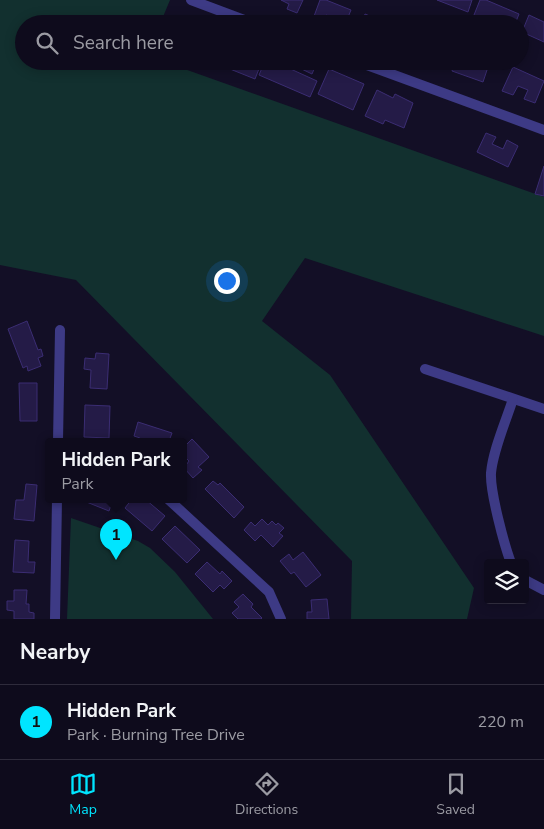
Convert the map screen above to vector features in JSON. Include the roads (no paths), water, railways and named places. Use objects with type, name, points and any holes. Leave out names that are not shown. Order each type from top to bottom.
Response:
[{"type":"street","points":[[191,0],[231,15]]},
{"type":"street","points":[[381,70],[544,130]]},
{"type":"street","points":[[58,438],[60,330]]},
{"type":"street","points":[[425,369],[544,409]]},
{"type":"street","points":[[510,559],[494,496],[491,473],[513,399]]},
{"type":"street","points":[[55,619],[57,503]]},
{"type":"street","points":[[172,503],[269,592],[281,619]]},
{"type":"street","points":[[529,582],[544,590]]},
{"type":"place","name":"Hidden Park","points":[[116,560]]}]
